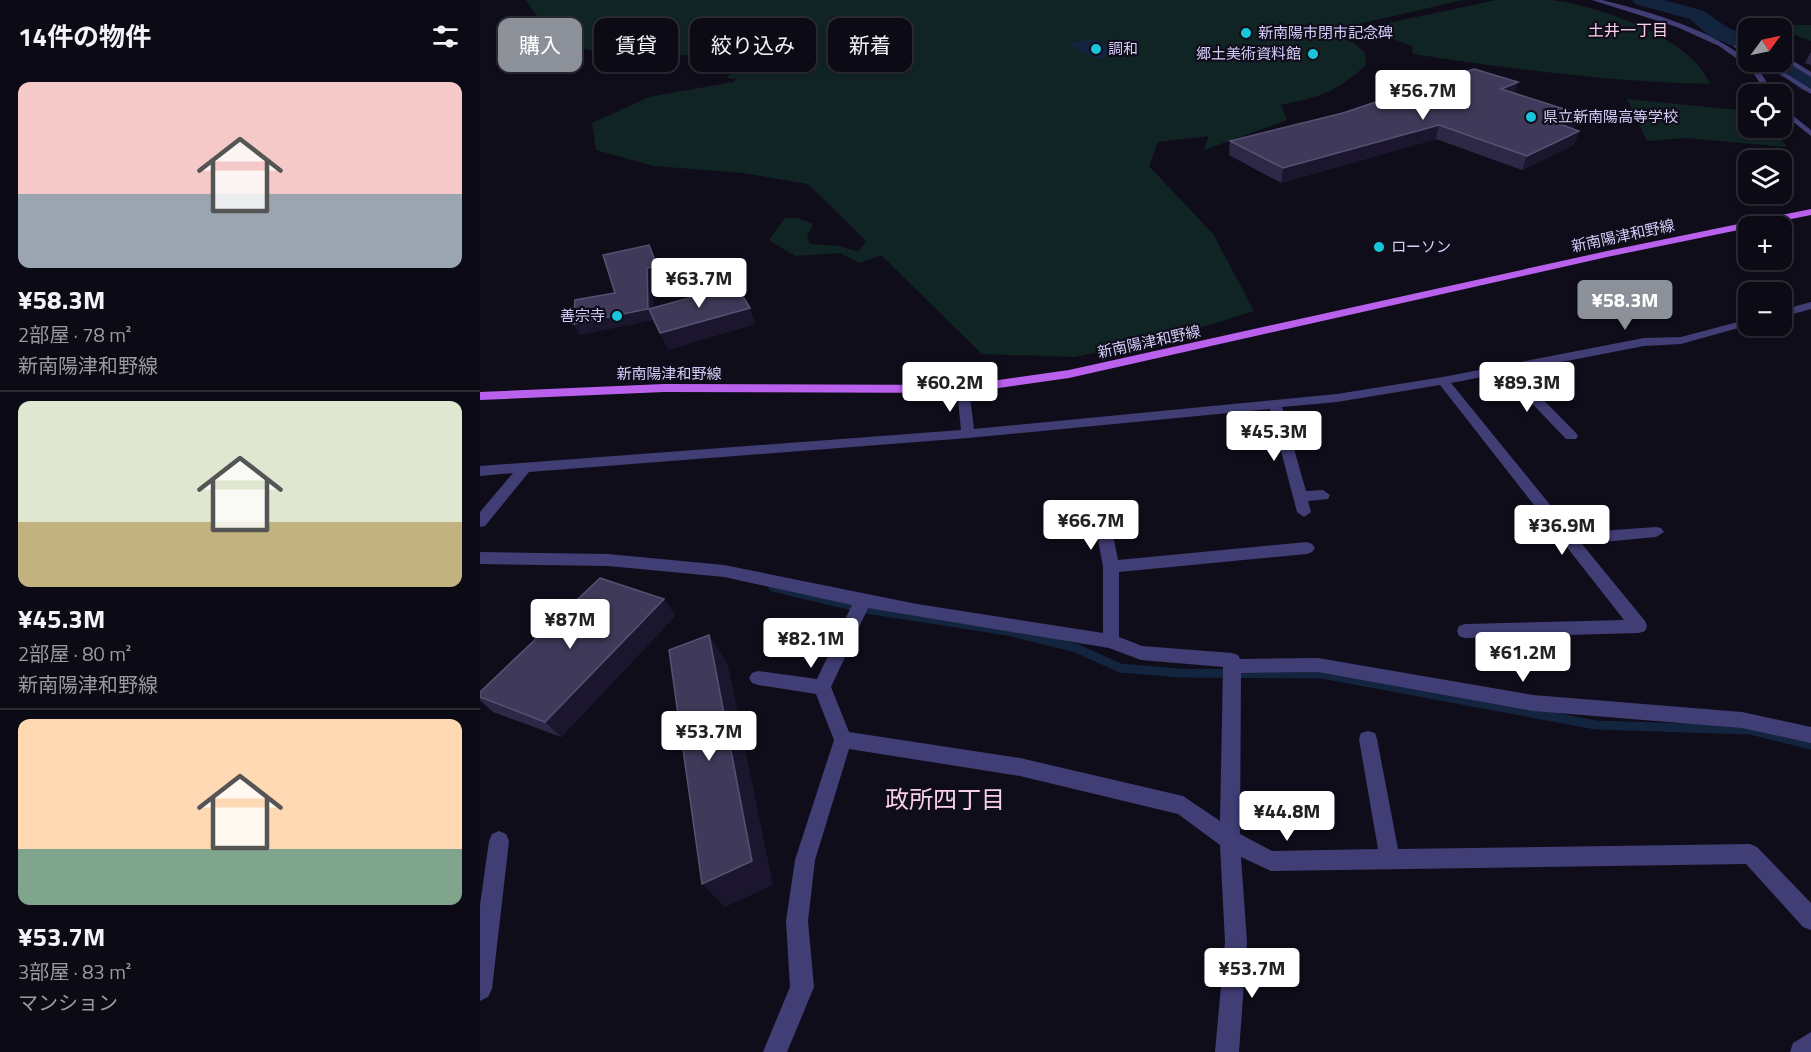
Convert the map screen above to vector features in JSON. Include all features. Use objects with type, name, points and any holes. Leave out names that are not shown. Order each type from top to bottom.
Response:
[{"type":"main road","name":"新南陽津和野線","points":[[480,396],[664,388],[963,389],[1069,374],[1607,254],[1811,212]]},
{"type":"street","points":[[1595,0],[1683,26],[1752,66],[1764,84]]},
{"type":"street","points":[[1792,65],[1811,75]]},
{"type":"street","points":[[1781,72],[1811,92]]},
{"type":"street","points":[[1792,118],[1811,134]]},
{"type":"street","points":[[1792,311],[1811,305]]},
{"type":"street","points":[[480,471],[968,434],[1337,398],[1443,381],[1644,342],[1681,340],[1738,325]]},
{"type":"street","points":[[1506,369],[1571,436]]},
{"type":"street","points":[[1443,381],[1639,626],[1465,631]]},
{"type":"street","points":[[963,389],[968,434]]},
{"type":"street","points":[[1275,404],[1302,504],[1323,495]]},
{"type":"street","points":[[480,522],[525,468]]},
{"type":"street","points":[[1104,529],[1111,567],[1111,641]]},
{"type":"street","points":[[1569,539],[1656,532]]},
{"type":"street","points":[[1111,567],[1307,548]]},
{"type":"street","points":[[480,558],[608,560],[724,570],[916,611],[1111,641],[1141,653],[1232,660],[1230,840],[1236,942],[1227,1052]]},
{"type":"street","points":[[775,1052],[802,987],[796,921],[805,860],[843,740],[822,687],[863,600]]},
{"type":"street","points":[[1232,666],[1318,665],[1533,703],[1742,720],[1811,735]]},
{"type":"street","points":[[758,678],[822,687]]},
{"type":"street","points":[[1368,739],[1390,860]]},
{"type":"street","points":[[843,740],[1020,767],[1183,806],[1230,840],[1271,861],[1750,854],[1811,919]]},
{"type":"street","points":[[480,989],[499,841]]},
{"type":"street","points":[[1802,1052],[1811,1044]]},
{"type":"green space","points":[[526,0],[1463,0],[1328,31],[1355,44],[1365,53],[1366,65],[1346,82],[1327,92],[1281,105],[1287,120],[1204,150],[1209,136],[1158,142],[1149,166],[1213,234],[1254,311],[1177,335],[1075,357],[982,354],[881,255],[859,263],[840,253],[795,256],[769,240],[785,218],[798,218],[813,224],[807,237],[810,244],[839,246],[858,252],[866,241],[808,184],[743,173],[654,166],[596,150],[592,123],[649,97],[733,82],[736,79],[726,78],[734,72],[816,72],[816,18],[690,18],[690,55],[678,55],[678,18],[594,18],[594,51],[582,47],[582,18],[540,18]]},
{"type":"green space","points":[[1497,0],[1552,0],[1572,3],[1618,17],[1642,27],[1684,52],[1700,67],[1710,84],[1635,81],[1561,74],[1413,54],[1412,46],[1364,28]]},
{"type":"green space","points":[[1792,25],[1811,25],[1811,41],[1792,34]]},
{"type":"green space","points":[[1627,99],[1738,110],[1738,138],[1780,138],[1787,147],[1686,138],[1647,141]]},
{"type":"water","points":[[1094,39],[1124,53],[1096,59],[1067,44]]},
{"type":"building","points":[[1474,69],[1518,82],[1501,89],[1580,114],[1557,123],[1579,131],[1527,156],[1439,125],[1283,168],[1230,141],[1343,113]]},
{"type":"building","points":[[649,245],[657,266],[647,268],[648,309],[573,324],[575,300],[615,293],[603,255]]},
{"type":"building","points":[[736,285],[750,308],[660,333],[649,309]]},
{"type":"building","points":[[600,578],[664,599],[545,722],[480,697],[480,692]]},
{"type":"building","points":[[709,635],[752,861],[702,884],[669,650]]},
{"type":"waterway","points":[[1642,0],[1697,15],[1717,31],[1738,41]]},
{"type":"waterway","points":[[1791,72],[1811,85]]},
{"type":"waterway","points":[[773,587],[866,609],[1008,631],[1076,648],[1120,668],[1179,673],[1322,674],[1596,725],[1750,730],[1811,745]]},
{"type":"place","name":"新南陽市閉市記念碑","points":[[1246,33]]},
{"type":"place","name":"調和","points":[[1096,49]]},
{"type":"place","name":"郷土美術資料館","points":[[1313,54]]},
{"type":"place","name":"県立新南陽高等学校","points":[[1531,117]]},
{"type":"place","name":"ローソン","points":[[1379,247]]},
{"type":"place","name":"善宗寺","points":[[617,316]]},
{"type":"district","name":"土井一丁目","points":[[1628,30]]},
{"type":"district","name":"政所四丁目","points":[[945,800]]}]
